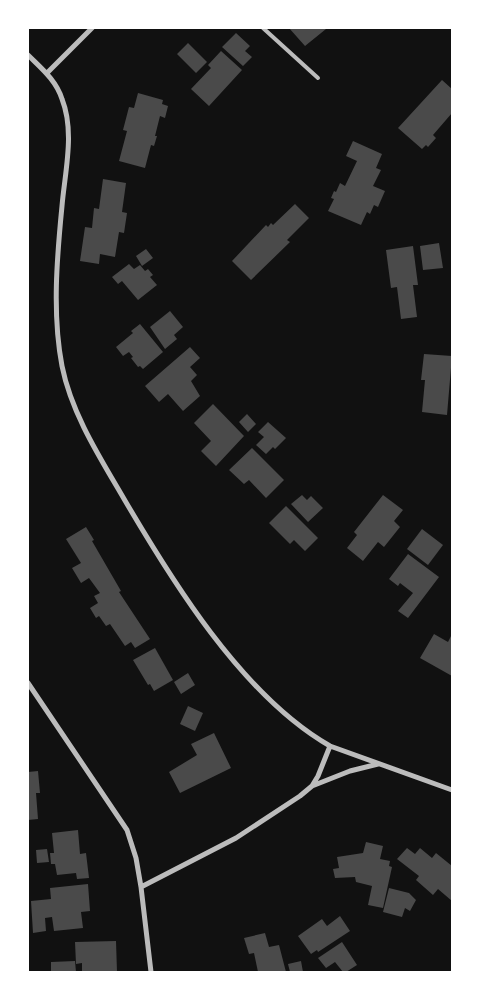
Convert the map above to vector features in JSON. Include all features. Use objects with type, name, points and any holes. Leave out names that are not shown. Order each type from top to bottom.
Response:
[{"type":"street","points":[[47,73],[92,28]]},
{"type":"street","points":[[28,56],[47,73],[62,96],[69,128],[58,244],[57,303],[61,364],[74,407],[87,434],[150,543],[221,644],[255,685],[277,707],[312,735],[330,746],[452,790]]},
{"type":"street","points":[[28,683],[126,830],[136,858],[151,972]]},
{"type":"street","points":[[312,786],[325,763],[330,746]]},
{"type":"street","points":[[141,887],[236,838],[312,786],[350,770],[378,764]]},
{"type":"lane","points":[[263,28],[318,78]]},
{"type":"building","points":[[289,28],[325,28],[326,29],[305,46]]},
{"type":"building","points":[[236,33],[250,46],[245,51],[252,57],[243,66],[222,47]]},
{"type":"building","points":[[188,43],[207,62],[196,73],[177,54]]},
{"type":"building","points":[[221,51],[242,70],[209,106],[191,89],[211,68],[208,65]]},
{"type":"building","points":[[442,80],[452,89],[452,113],[433,135],[436,138],[428,147],[426,145],[422,149],[398,128]]},
{"type":"building","points":[[138,93],[163,100],[162,104],[168,106],[165,118],[160,116],[155,136],[157,136],[154,146],[151,145],[145,168],[119,161],[127,131],[123,130],[129,107],[134,108]]},
{"type":"building","points":[[353,141],[382,154],[376,168],[381,170],[373,186],[385,191],[378,207],[374,205],[370,214],[367,212],[361,225],[328,211],[334,199],[331,198],[334,191],[336,192],[340,183],[345,186],[357,161],[346,156]]},
{"type":"building","points":[[103,179],[126,183],[122,212],[127,213],[124,233],[119,232],[115,257],[100,254],[99,264],[80,261],[85,227],[92,228],[94,208],[99,209]]},
{"type":"building","points":[[295,204],[309,218],[287,240],[290,242],[251,280],[232,261],[266,225],[268,227],[271,223],[273,225]]},
{"type":"building","points":[[439,243],[443,268],[423,270],[420,246]]},
{"type":"building","points":[[413,246],[418,285],[413,285],[417,317],[401,319],[397,287],[391,288],[386,250]]},
{"type":"building","points":[[146,249],[153,258],[142,266],[136,256]]},
{"type":"building","points":[[129,264],[134,269],[140,265],[145,271],[148,269],[153,275],[150,277],[157,285],[138,300],[122,281],[118,284],[112,277]]},
{"type":"building","points":[[170,311],[183,327],[174,335],[177,339],[165,349],[150,327]]},
{"type":"building","points":[[140,324],[163,352],[143,369],[140,366],[138,367],[129,352],[123,356],[116,347],[133,333],[131,331]]},
{"type":"building","points":[[190,347],[200,358],[190,367],[197,375],[191,381],[200,396],[183,411],[168,394],[159,402],[145,386]]},
{"type":"building","points":[[424,354],[452,356],[447,415],[422,412],[425,380],[421,380]]},
{"type":"building","points":[[213,404],[244,436],[216,466],[201,451],[211,441],[194,423]]},
{"type":"building","points":[[247,414],[256,424],[248,432],[239,422]]},
{"type":"building","points":[[268,422],[286,438],[275,449],[273,447],[266,454],[256,445],[264,437],[258,432]]},
{"type":"building","points":[[252,448],[284,480],[266,498],[249,480],[244,484],[229,470]]},
{"type":"building","points":[[302,495],[307,500],[311,496],[323,508],[308,522],[291,504]]},
{"type":"building","points":[[383,495],[403,510],[394,521],[400,527],[384,547],[378,542],[363,561],[347,548],[357,535],[354,532]]},
{"type":"building","points":[[286,506],[318,538],[305,551],[294,540],[290,544],[269,523]]},
{"type":"building","points":[[86,527],[121,591],[119,592],[150,639],[135,648],[131,642],[125,646],[110,624],[106,626],[99,616],[96,618],[90,608],[98,603],[94,596],[100,593],[89,578],[81,583],[72,568],[81,563],[66,539]]},
{"type":"building","points":[[422,529],[443,545],[428,565],[407,549]]},
{"type":"building","points":[[408,554],[439,577],[408,618],[398,611],[413,593],[400,583],[398,586],[389,579]]},
{"type":"building","points":[[434,634],[448,642],[452,634],[452,676],[420,658]]},
{"type":"building","points":[[155,648],[173,680],[154,691],[150,684],[148,685],[133,660]]},
{"type":"building","points":[[188,673],[195,685],[181,694],[174,682]]},
{"type":"building","points":[[188,706],[203,713],[195,731],[180,724]]},
{"type":"building","points":[[214,733],[231,768],[180,793],[169,772],[197,755],[191,744]]},
{"type":"building","points":[[38,771],[40,793],[36,793],[38,819],[28,820],[28,772]]},
{"type":"building","points":[[78,830],[80,854],[86,853],[89,878],[77,879],[76,873],[57,875],[55,864],[51,864],[50,853],[54,853],[52,833]]},
{"type":"building","points":[[366,842],[383,846],[380,859],[390,861],[389,866],[392,867],[383,908],[368,905],[372,886],[356,882],[355,877],[335,878],[333,869],[339,868],[337,857],[363,853]]},
{"type":"building","points":[[407,848],[415,854],[420,848],[432,858],[436,853],[452,866],[452,901],[438,889],[433,895],[416,880],[419,876],[397,859]]},
{"type":"building","points":[[47,849],[49,862],[37,863],[36,850]]},
{"type":"building","points":[[88,884],[90,911],[81,912],[83,928],[54,931],[52,917],[45,918],[46,931],[33,933],[31,901],[51,899],[50,888]]},
{"type":"building","points":[[389,888],[409,893],[416,900],[410,911],[405,908],[402,917],[383,912]]},
{"type":"building","points":[[340,916],[350,931],[318,952],[317,950],[311,954],[298,936],[322,919],[327,926]]},
{"type":"building","points":[[265,933],[269,947],[279,945],[286,972],[258,972],[254,953],[249,954],[244,938]]},
{"type":"building","points":[[116,941],[117,972],[82,972],[82,963],[76,964],[75,942]]},
{"type":"building","points":[[342,942],[357,965],[346,972],[343,972],[335,962],[326,968],[318,958]]},
{"type":"building","points":[[75,961],[76,972],[51,972],[51,962]]},
{"type":"building","points":[[301,961],[303,972],[290,972],[288,964]]}]
